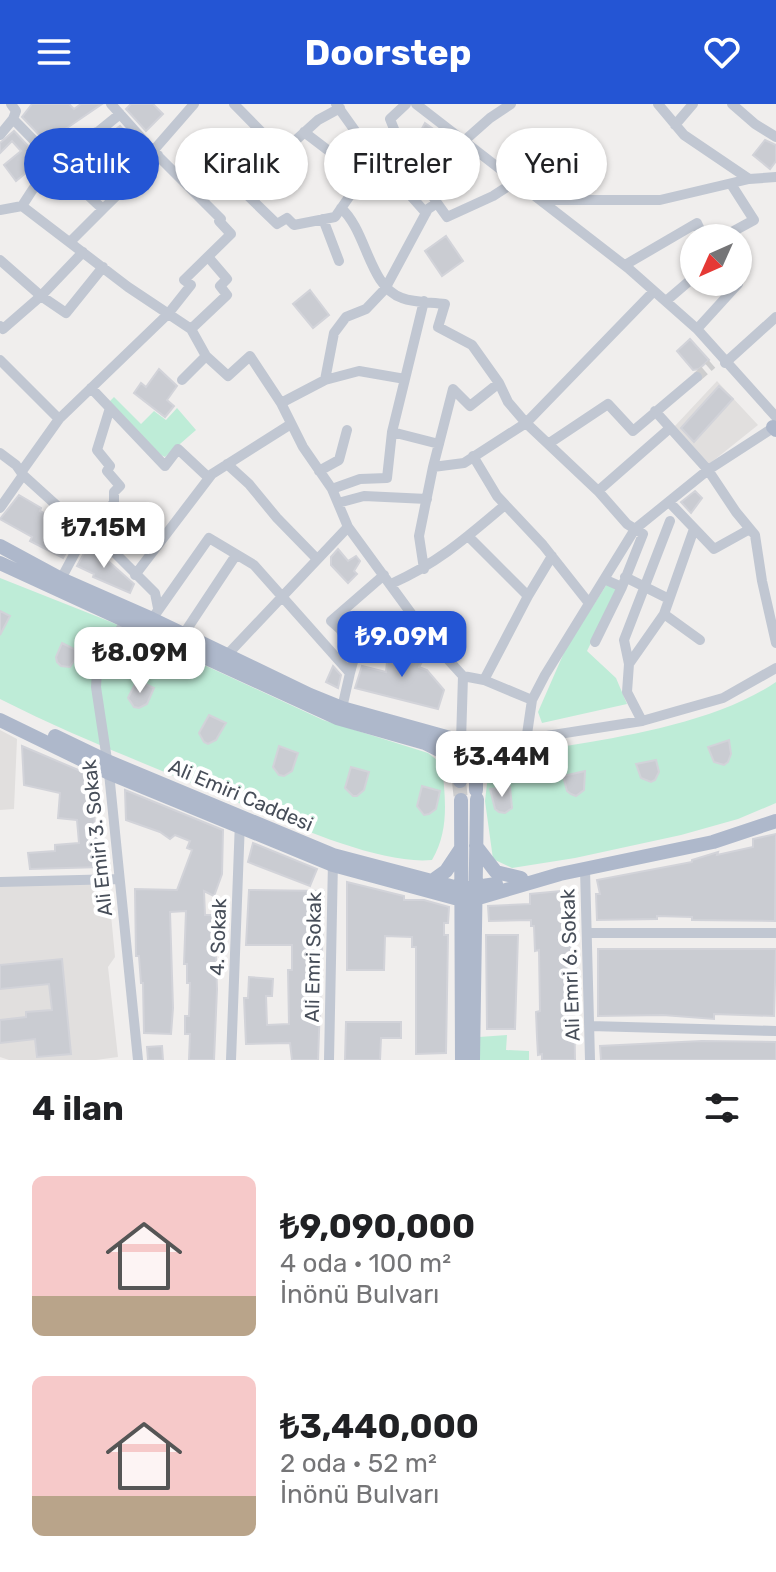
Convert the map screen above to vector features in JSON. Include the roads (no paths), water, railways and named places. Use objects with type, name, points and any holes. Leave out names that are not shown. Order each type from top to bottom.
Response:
[{"type":"main road","points":[[0,546],[61,579],[155,614],[183,635],[342,708],[476,747],[469,846],[473,1060]]},
{"type":"main road","points":[[0,563],[337,718],[433,747],[450,761],[460,781]]},
{"type":"main road","name":"Ali Emiri Caddesi","points":[[0,710],[108,767],[333,860],[432,881],[469,894]]},
{"type":"main road","points":[[0,720],[108,767]]},
{"type":"main road","points":[[333,860],[469,894],[713,842],[776,821]]},
{"type":"main road","points":[[469,846],[496,872],[521,878]]},
{"type":"main road","points":[[432,881],[469,846]]},
{"type":"main road","points":[[469,894],[547,872],[560,874]]},
{"type":"main road","points":[[462,1060],[469,894]]},
{"type":"street","points":[[0,135],[16,111],[11,104]]},
{"type":"street","points":[[111,104],[133,128]]},
{"type":"street","points":[[159,149],[194,104]]},
{"type":"street","points":[[234,104],[258,128]]},
{"type":"street","points":[[406,104],[390,119],[400,144],[447,217],[496,194]]},
{"type":"street","points":[[416,104],[447,128]]},
{"type":"street","points":[[479,128],[511,104]]},
{"type":"street","points":[[675,125],[693,104]]},
{"type":"street","points":[[732,104],[776,137]]},
{"type":"street","points":[[661,105],[684,135],[749,179]]},
{"type":"street","points":[[308,129],[338,106],[355,128]]},
{"type":"street","points":[[103,128],[120,114]]},
{"type":"street","points":[[13,119],[24,129]]},
{"type":"street","points":[[308,135],[324,147]]},
{"type":"street","points":[[480,153],[496,166]]},
{"type":"street","points":[[159,156],[175,172]]},
{"type":"street","points":[[607,200],[660,200],[749,179],[776,177]]},
{"type":"street","points":[[731,184],[754,220],[747,224]]},
{"type":"street","points":[[0,210],[22,206],[26,200]]},
{"type":"street","points":[[93,200],[103,209]]},
{"type":"street","points":[[70,242],[112,200]]},
{"type":"street","points":[[0,508],[59,419],[168,314],[191,285],[184,280],[231,234],[204,200]]},
{"type":"street","points":[[252,200],[277,224],[287,218],[294,225],[335,217],[347,200]]},
{"type":"street","points":[[415,200],[426,213]]},
{"type":"street","points":[[526,741],[532,700],[588,602],[606,580],[635,529],[708,470],[775,425],[719,362],[697,329],[625,265],[541,200]]},
{"type":"street","points":[[325,380],[334,333],[346,317],[366,309],[385,289],[426,213],[437,203]]},
{"type":"street","points":[[22,206],[191,329],[206,356],[228,376],[250,356],[332,489],[348,527],[432,642],[463,676],[484,680],[532,700]]},
{"type":"street","points":[[341,208],[350,216],[385,289],[402,298],[445,304],[438,327],[472,345],[499,383],[508,402],[526,423],[643,534],[595,642]]},
{"type":"street","points":[[323,219],[339,261]]},
{"type":"street","points":[[625,265],[680,233]]},
{"type":"street","points":[[0,326],[3,329],[41,296],[83,252]]},
{"type":"street","points":[[191,329],[227,295],[220,286],[227,279],[209,258]]},
{"type":"street","points":[[0,260],[66,313],[103,267]]},
{"type":"street","points":[[666,301],[680,289]]},
{"type":"street","points":[[433,467],[464,463],[526,423],[654,291]]},
{"type":"street","points":[[697,329],[727,296]]},
{"type":"street","points":[[332,489],[360,479],[387,478],[392,432],[424,301]]},
{"type":"street","points":[[719,362],[776,317]]},
{"type":"street","points":[[182,380],[206,356]]},
{"type":"street","points":[[0,360],[59,419]]},
{"type":"street","points":[[281,403],[325,380],[359,371],[405,379]]},
{"type":"street","points":[[548,444],[608,404],[633,431],[697,377]]},
{"type":"street","points":[[424,569],[419,536],[453,389],[470,406],[499,383]]},
{"type":"street","points":[[91,388],[165,466],[178,449],[209,478]]},
{"type":"street","points":[[61,579],[86,532],[114,503],[114,492],[120,486],[107,471],[110,466],[97,450],[110,408]]},
{"type":"street","points":[[655,411],[708,470],[755,535],[776,643]]},
{"type":"street","points":[[135,575],[209,478],[291,424]]},
{"type":"street","points":[[598,491],[670,428]]},
{"type":"street","points":[[319,471],[339,460],[347,430]]},
{"type":"street","points":[[392,432],[439,444]]},
{"type":"street","points":[[0,453],[86,532],[99,539],[155,593],[155,614]]},
{"type":"street","points":[[473,456],[497,496],[552,556],[588,602]]},
{"type":"street","points":[[227,464],[317,559]]},
{"type":"street","points":[[338,503],[364,496],[427,499]]},
{"type":"street","points":[[670,503],[714,549],[750,529]]},
{"type":"street","points":[[342,708],[355,654],[340,629],[331,621],[387,579],[424,569],[505,505]]},
{"type":"street","points":[[642,721],[627,692],[629,664],[624,640],[670,521]]},
{"type":"street","points":[[227,655],[348,527]]},
{"type":"street","points":[[629,664],[664,614],[694,529]]},
{"type":"street","points":[[468,536],[528,596]]},
{"type":"street","points":[[155,614],[209,538],[254,565],[350,673]]},
{"type":"street","points":[[183,635],[236,555]]},
{"type":"street","points":[[484,680],[552,556]]},
{"type":"street","points":[[606,580],[645,588],[669,599]]},
{"type":"street","points":[[664,614],[700,640]]},
{"type":"street","name":"Ali Emiri 3. Sokak","points":[[127,620],[108,647],[97,670],[96,687],[108,767],[138,1060]]},
{"type":"street","points":[[476,747],[642,721],[723,698],[776,668]]},
{"type":"street","points":[[461,741],[463,676]]},
{"type":"street","name":"4. Sokak","points":[[231,1060],[240,821]]},
{"type":"street","name":"Ali Emri Sokak","points":[[329,1060],[333,860]]},
{"type":"street","name":"Ali Emri 6. Sokak","points":[[585,869],[590,1060]]},
{"type":"street","points":[[0,882],[119,879]]},
{"type":"street","points":[[588,933],[776,933]]},
{"type":"street","points":[[590,1026],[776,1031]]},
{"type":"tunnel","points":[[697,377],[712,364]]},
{"type":"tunnel","points":[[461,741],[456,753],[461,800]]}]
